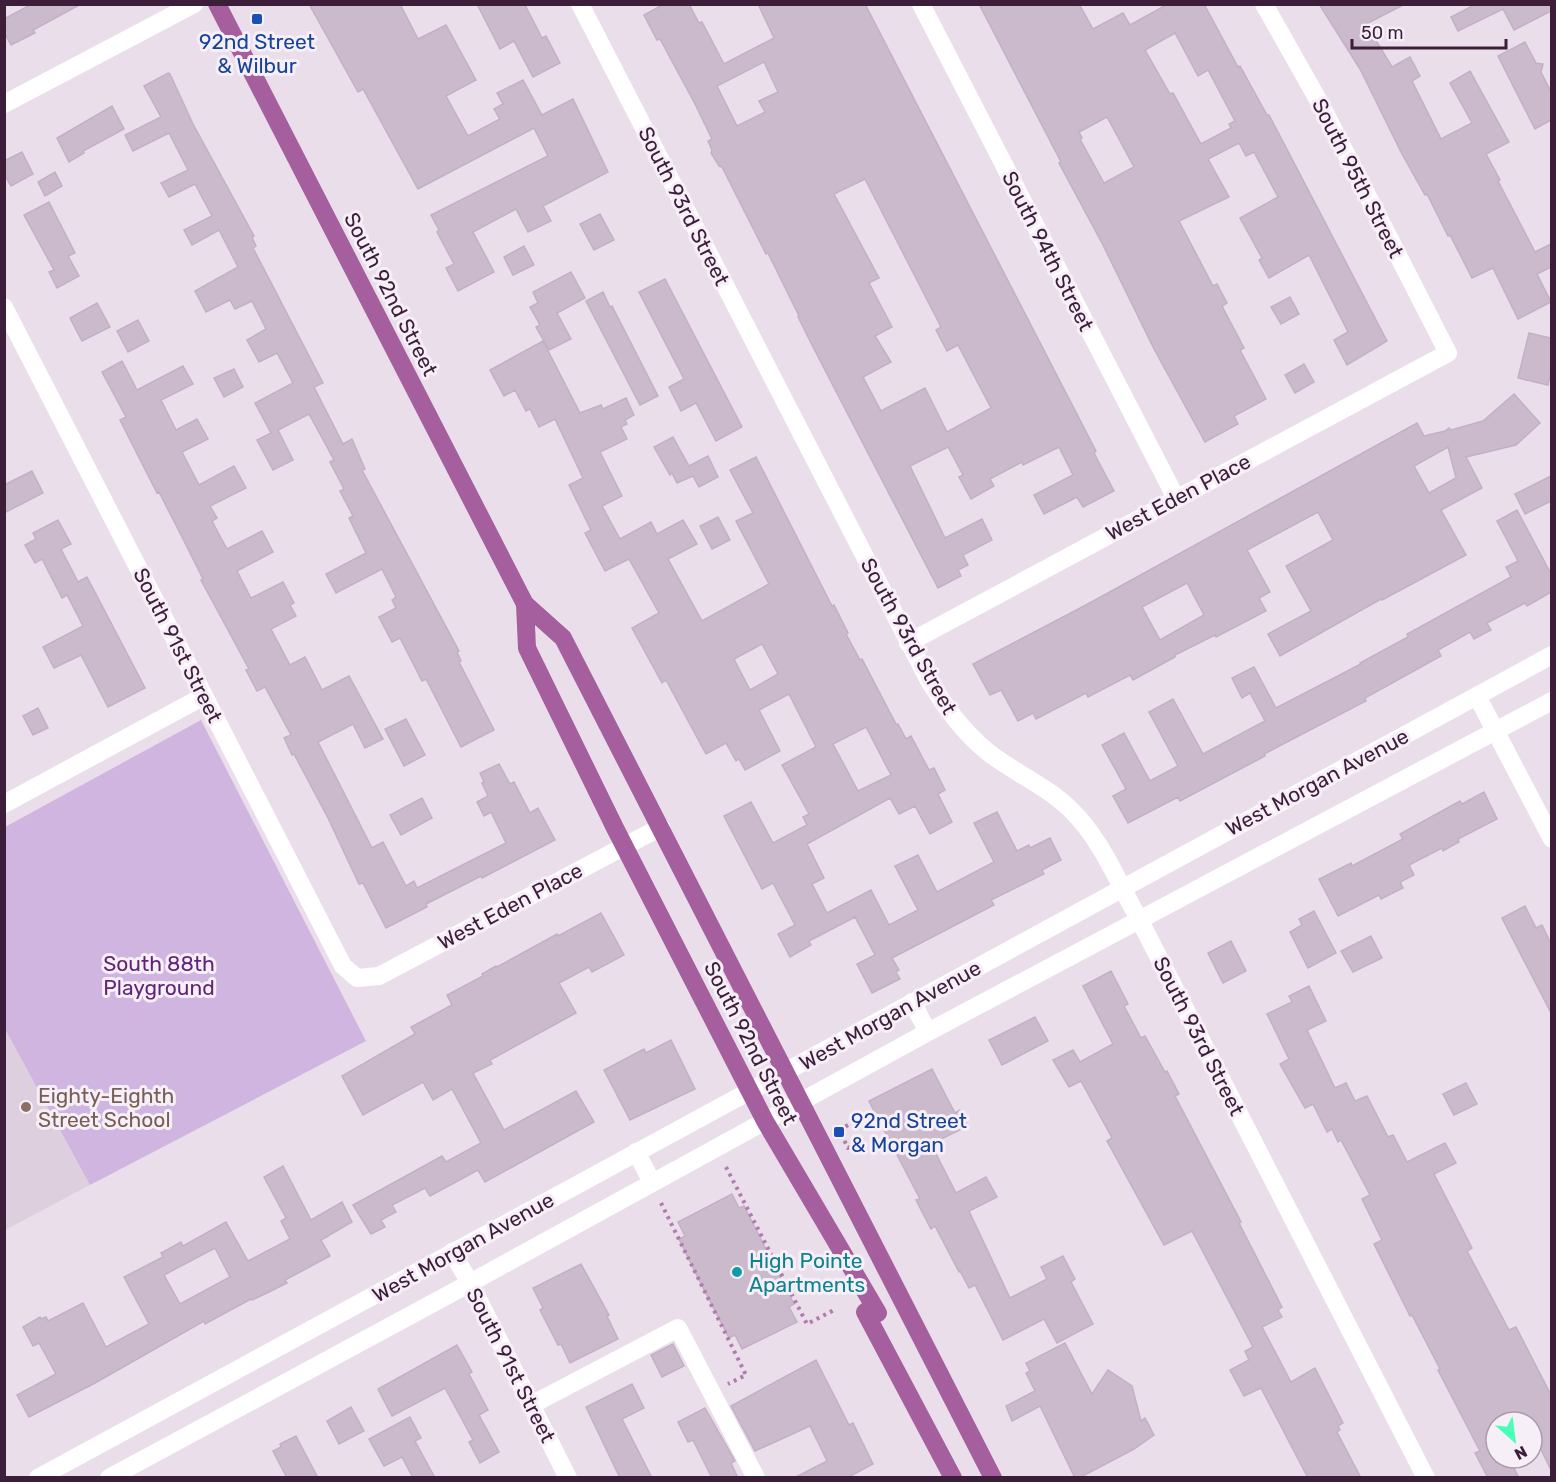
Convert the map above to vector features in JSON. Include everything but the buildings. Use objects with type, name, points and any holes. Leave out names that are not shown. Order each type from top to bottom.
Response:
[{"type":"main road","name":"South 92nd Street","points":[[218,4],[525,604],[563,638],[993,1478]]},
{"type":"main road","name":"South 92nd Street","points":[[525,604],[527,648],[624,845],[765,1121],[878,1313],[865,1312],[953,1478]]},
{"type":"street","points":[[4,104],[194,4]]},
{"type":"street","name":"South 93rd Street","points":[[580,4],[928,679],[952,717],[990,753],[1071,810],[1095,839],[1139,919],[1426,1478]]},
{"type":"street","name":"South 94th Street","points":[[921,4],[1176,498]]},
{"type":"street","name":"South 95th Street","points":[[1264,4],[1322,105],[1448,353]]},
{"type":"street","name":"South 91st Street","points":[[4,307],[343,966],[357,978]]},
{"type":"street","name":"West Eden Place","points":[[908,643],[1448,353]]},
{"type":"street","name":"West Morgan Avenue","points":[[50,1475],[452,1252],[1551,655]]},
{"type":"street","points":[[4,804],[204,696]]},
{"type":"street","points":[[1477,696],[1551,839]]},
{"type":"street","name":"West Morgan Avenue","points":[[109,1478],[928,1032],[1497,732],[1551,701]]},
{"type":"street","name":"West Eden Place","points":[[357,978],[379,976],[661,826]]},
{"type":"street","points":[[912,1002],[928,1032]]},
{"type":"street","points":[[636,1152],[652,1182]]},
{"type":"street","name":"South 91st Street","points":[[452,1252],[470,1283],[568,1478]]},
{"type":"street","points":[[531,1405],[678,1328],[756,1478]]},
{"type":"path","points":[[848,1125],[839,1130],[848,1148],[858,1143]]},
{"type":"path","points":[[726,1167],[807,1324],[834,1310]]},
{"type":"path","points":[[661,1203],[746,1375],[711,1392]]},
{"type":"shaded area","name":"Eighty-Eighth Street School","points":[[5,1029],[90,1185],[4,1230]]},
{"type":"green space","name":"South 88th Playground","points":[[201,720],[366,1041],[90,1185],[5,1029],[5,827]]},
{"type":"place","name":"92nd Street & Wilbur","points":[[257,19]]},
{"type":"place","name":"Eighty-Eighth Street School","points":[[26,1107]]},
{"type":"place","name":"92nd Street & Morgan","points":[[839,1132]]},
{"type":"place","name":"High Pointe Apartments","points":[[737,1272]]}]
